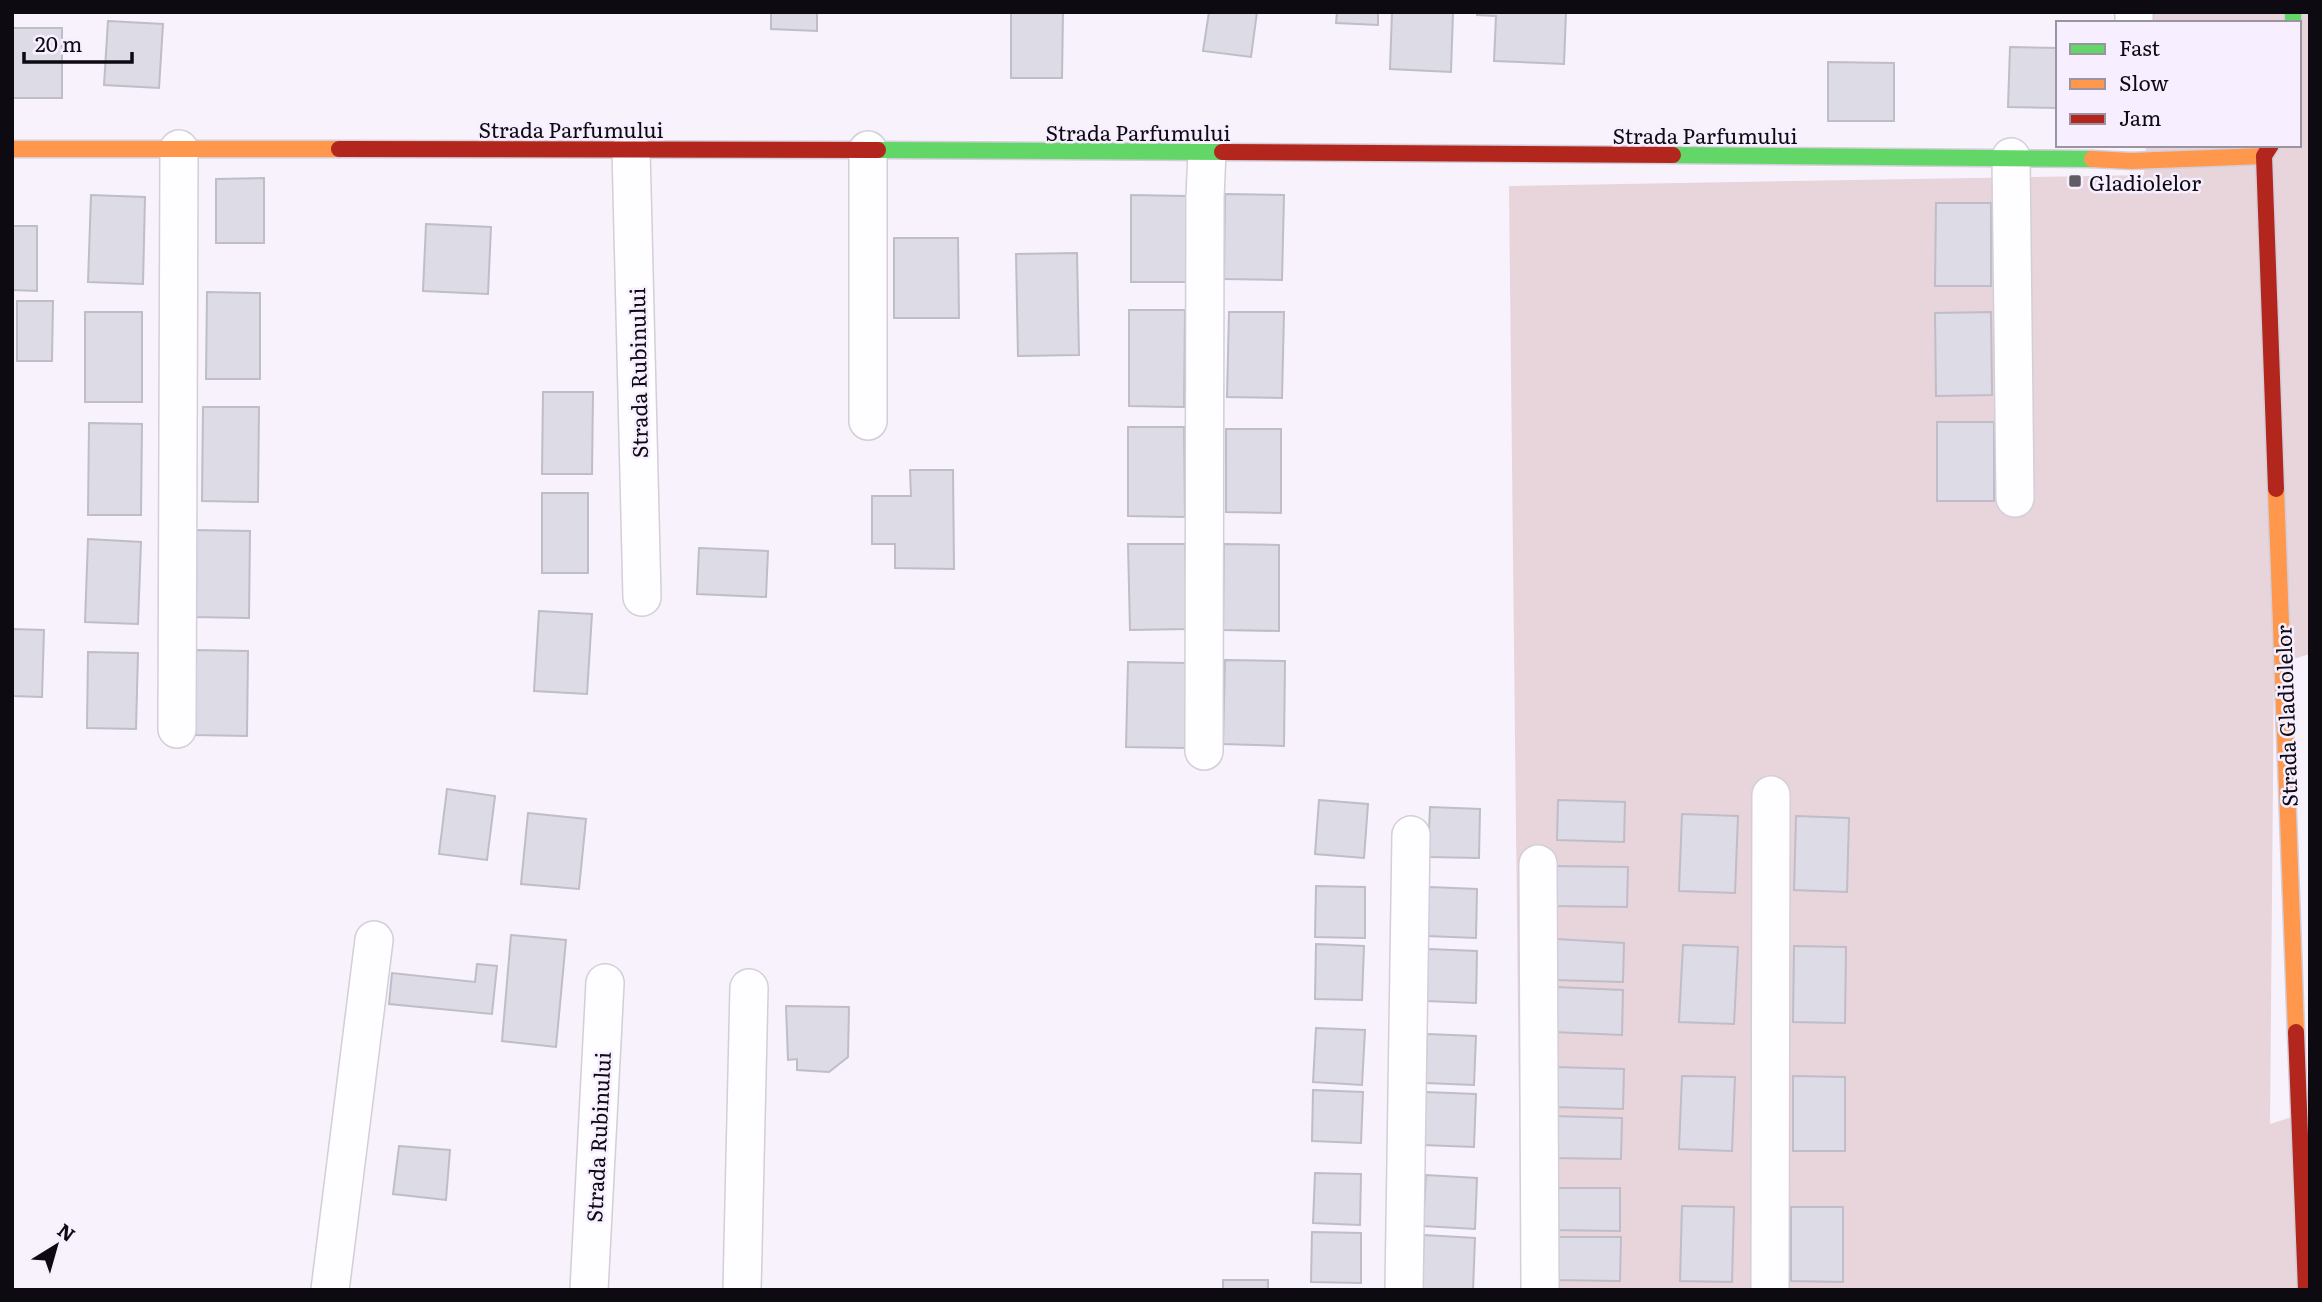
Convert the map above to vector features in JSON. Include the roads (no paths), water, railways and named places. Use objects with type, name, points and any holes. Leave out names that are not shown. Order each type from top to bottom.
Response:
[{"type":"street","name":"Strada Parfumului","points":[[12,149],[631,149],[2011,157],[2267,151]]},
{"type":"street","points":[[177,729],[179,149]]},
{"type":"street","name":"Strada Rubinului","points":[[631,149],[642,597]]},
{"type":"street","points":[[867,150],[868,421]]},
{"type":"street","name":"Strada Gladiolelor","points":[[2267,151],[2302,952],[2306,1290]]},
{"type":"street","points":[[1204,751],[1207,152]]},
{"type":"street","points":[[2011,157],[2015,498]]},
{"type":"street","points":[[1770,1290],[1771,794]]},
{"type":"street","points":[[1405,1290],[1411,835]]},
{"type":"street","points":[[1538,864],[1539,1290]]},
{"type":"street","points":[[330,1290],[374,940]]},
{"type":"street","name":"Strada Rubinului","points":[[589,1290],[605,983]]},
{"type":"street","points":[[741,1290],[749,988]]},
{"type":"place","name":"Gladiolelor","points":[[2075,181]]}]
